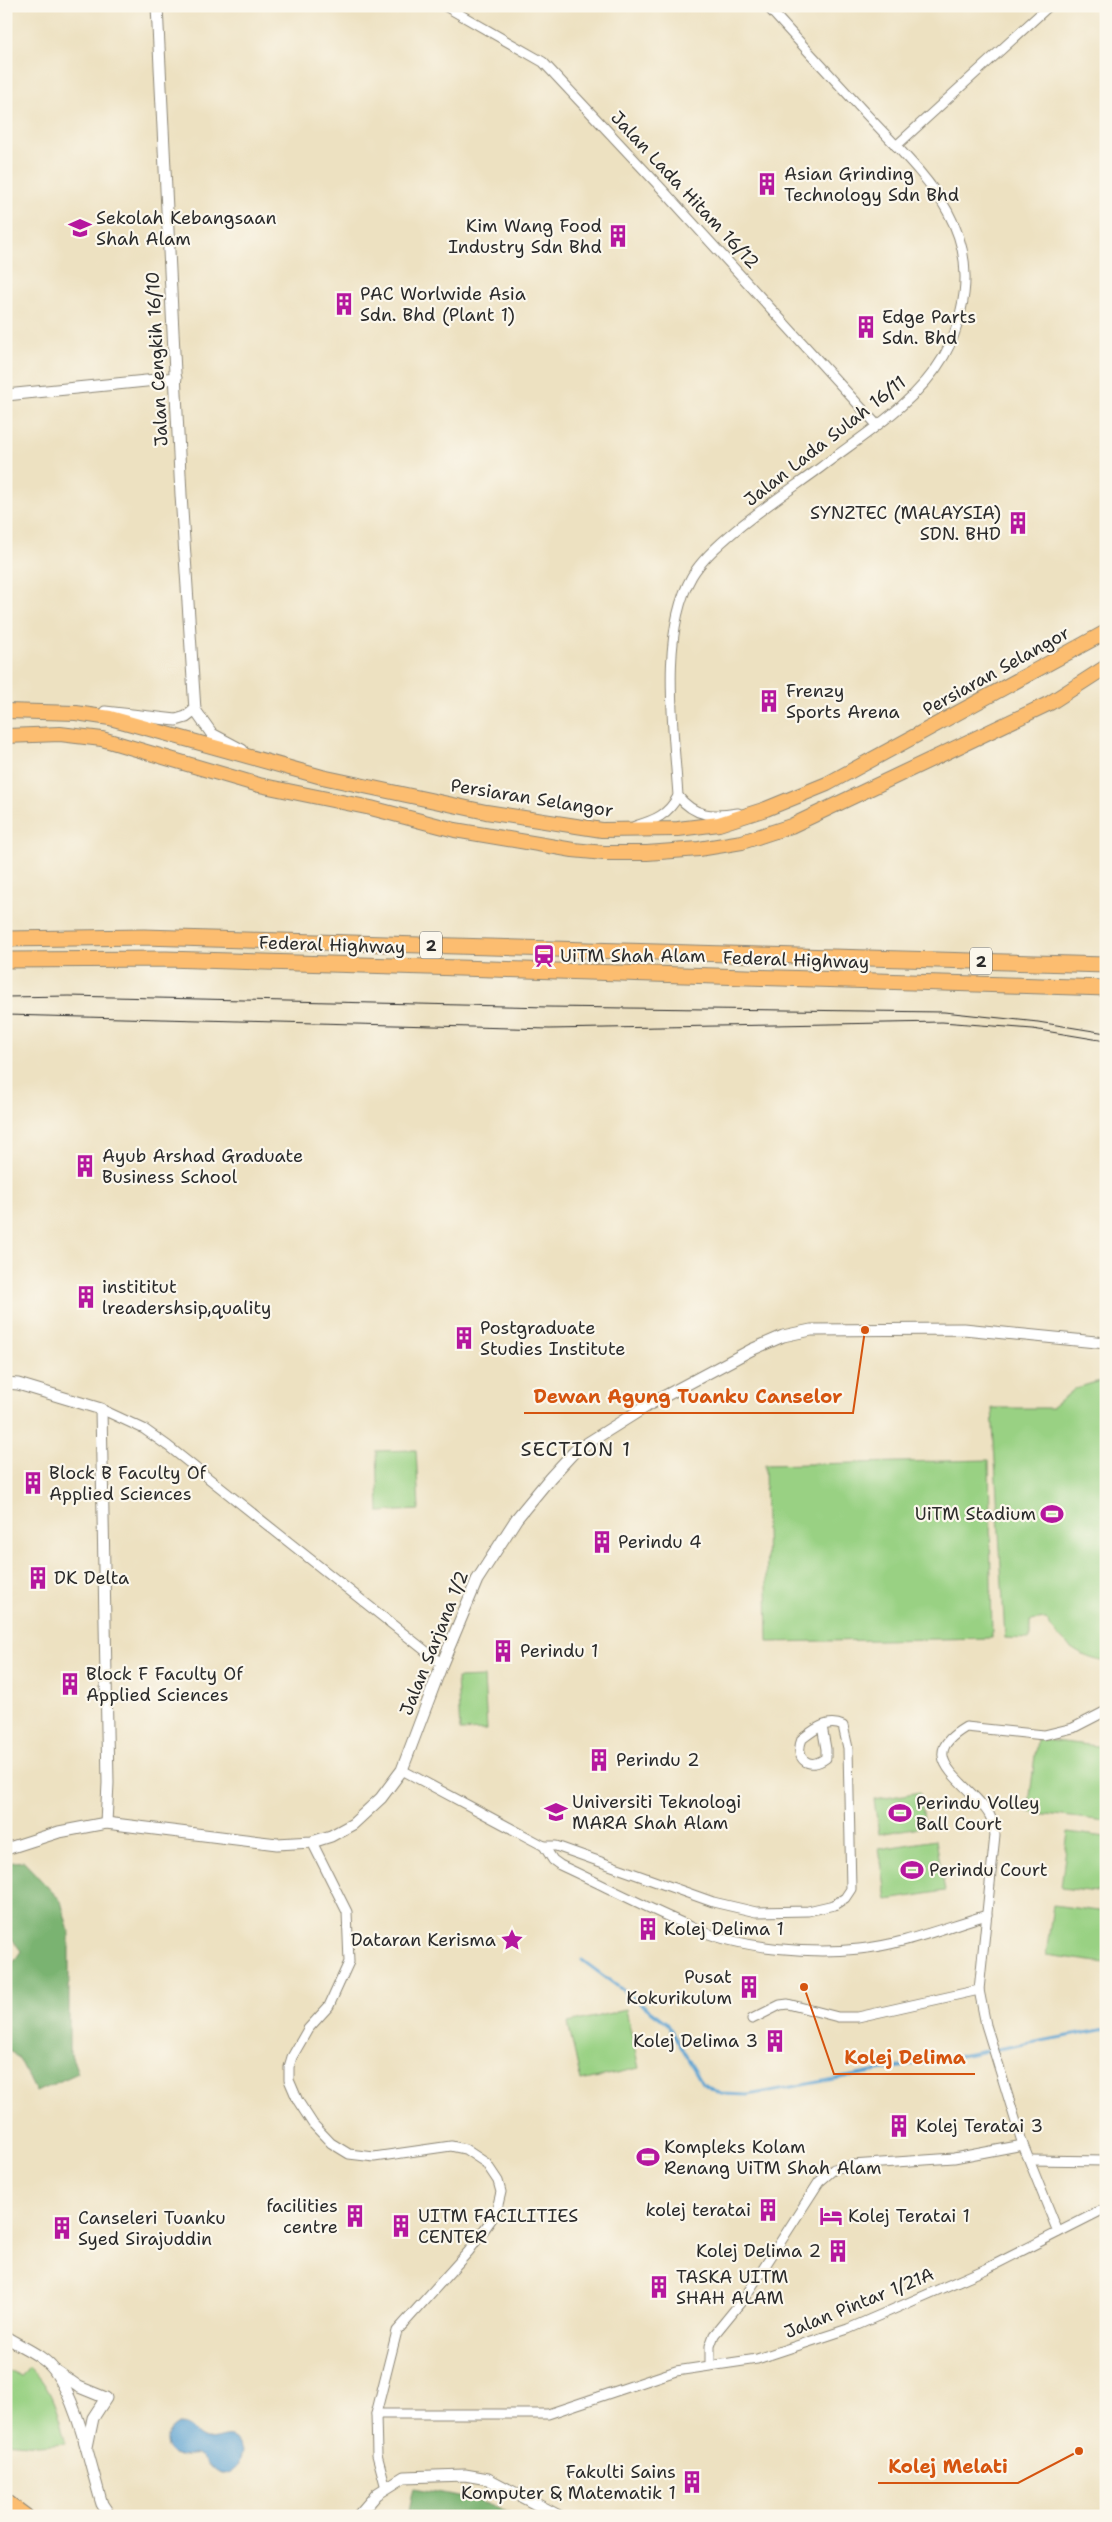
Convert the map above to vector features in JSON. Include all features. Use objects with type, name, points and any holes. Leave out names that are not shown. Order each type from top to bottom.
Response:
[{"type":"highway","name":"Federal Highway","points":[[6,939],[144,937],[1106,965]]},
{"type":"highway","name":"Federal Highway","points":[[6,960],[166,959],[1106,988]]},
{"type":"main road","name":"Persiaran Selangor","points":[[6,711],[76,713],[110,718],[322,777],[486,812],[571,826],[618,831],[678,829],[719,824],[766,809],[827,784],[1106,632]]},
{"type":"main road","points":[[6,736],[60,734],[102,739],[259,784],[371,808],[455,830],[573,850],[604,853],[647,853],[699,849],[742,842],[791,826],[1050,703],[1106,667]]},
{"type":"main road","points":[[6,2501],[26,2516]]},
{"type":"street","name":"Jalan Cengkih 16/10","points":[[157,6],[194,710]]},
{"type":"street","name":"Jalan Lada Hitam 16/12","points":[[445,6],[543,62],[661,188],[877,425]]},
{"type":"street","name":"Jalan Lada Sulah 16/11","points":[[678,796],[672,658],[676,626],[691,578],[700,565],[725,540],[877,425],[917,391],[944,356],[958,323],[966,291],[962,244],[953,219],[930,182],[767,6]]},
{"type":"street","points":[[896,146],[1049,6]]},
{"type":"street","points":[[6,395],[176,378]]},
{"type":"street","points":[[76,713],[111,712],[164,721],[186,717],[194,710],[212,734],[275,765]]},
{"type":"street","points":[[618,831],[658,818],[671,809],[678,796],[693,811],[707,815],[766,809]]},
{"type":"street","name":"Jalan Sarjana 1/2","points":[[6,1849],[59,1832],[106,1823],[262,1844],[312,1842],[331,1836],[353,1824],[381,1798],[402,1770],[442,1664],[477,1580],[517,1518],[550,1478],[575,1451],[650,1404],[731,1360],[783,1336],[811,1330],[964,1329],[1106,1343]]},
{"type":"street","points":[[6,1383],[18,1384],[101,1408],[144,1429],[168,1446],[442,1664]]},
{"type":"street","points":[[101,1408],[108,1774],[106,1823]]},
{"type":"street","points":[[1058,2232],[1024,2145],[988,2034],[979,1990],[995,1835],[990,1816],[943,1758],[946,1745],[966,1727],[1044,1735],[1073,1728],[1106,1711]]},
{"type":"street","points":[[402,1770],[544,1846],[556,1846],[713,1902],[756,1912],[808,1910],[834,1905],[846,1898],[851,1888],[848,1748],[843,1726],[832,1723],[822,1726]]},
{"type":"street","points":[[312,1842],[347,1912],[350,1962],[328,2006],[308,2029],[292,2057],[289,2080],[298,2102],[313,2124],[331,2143],[349,2154],[374,2157],[451,2146],[465,2149],[486,2163],[498,2180],[501,2192],[496,2213],[470,2251],[396,2331],[376,2414],[377,2455],[386,2488]]},
{"type":"street","points":[[544,1846],[553,1860],[560,1865],[702,1931],[734,1941],[818,1950],[858,1950],[888,1944],[987,1915]]},
{"type":"street","points":[[752,2019],[780,2005],[788,2004],[838,2017],[858,2017],[979,1990]]},
{"type":"street","points":[[710,2365],[710,2346],[714,2335],[745,2297],[819,2182],[834,2169],[852,2164],[954,2158],[1024,2145]]},
{"type":"street","points":[[1030,2160],[1106,2161]]},
{"type":"street","name":"Jalan Pintar 1/21A","points":[[376,2414],[548,2414],[676,2371],[757,2359],[848,2329],[986,2269],[1106,2208]]},
{"type":"street","points":[[6,2338],[38,2357],[79,2387],[106,2398],[89,2430],[87,2454]]},
{"type":"street","points":[[53,2369],[74,2410],[102,2504],[110,2516]]},
{"type":"street","points":[[358,2516],[386,2488],[404,2477],[464,2474],[488,2479],[559,2516]]},
{"type":"green space","name":"UiTM Stadium","points":[[1106,1379],[1106,1662],[1087,1657],[1071,1648],[1057,1635],[1046,1619],[1030,1621],[1030,1639],[1005,1638],[992,1408],[1051,1408],[1076,1388]]},
{"type":"green space","points":[[416,1450],[419,1510],[379,1512],[377,1451]]},
{"type":"green space","points":[[989,1460],[992,1638],[768,1642],[765,1465]]},
{"type":"green space","points":[[484,1677],[487,1730],[460,1731],[457,1678]]},
{"type":"green space","points":[[1037,1739],[1106,1747],[1106,1821],[1028,1812]]},
{"type":"green space","name":"Perindu Volley Ball Court","points":[[920,1792],[925,1826],[879,1834],[874,1800]]},
{"type":"green space","points":[[1068,1832],[1106,1837],[1106,1893],[1061,1888]]},
{"type":"green space","name":"Perindu Court","points":[[936,1840],[945,1891],[887,1900],[879,1849]]},
{"type":"green space","points":[[23,1861],[61,1901],[69,1932],[69,2049],[78,2073],[36,2092],[20,2060],[6,2047],[6,1973],[21,1951],[6,1931],[6,1863]]},
{"type":"green space","points":[[1053,1905],[1106,1912],[1105,1963],[1046,1955]]},
{"type":"green space","points":[[626,2010],[639,2068],[581,2081],[568,2023]]},
{"type":"green space","points":[[29,2366],[44,2384],[54,2402],[66,2443],[38,2445],[6,2442],[6,2370],[21,2377]]},
{"type":"green space","points":[[413,2488],[477,2501],[513,2516],[407,2516]]},
{"type":"water","points":[[179,2424],[191,2428],[206,2439],[230,2437],[234,2439],[242,2451],[238,2466],[225,2474],[215,2471],[197,2455],[180,2457],[174,2455],[167,2447],[166,2438],[174,2426]]},
{"type":"waterway","points":[[582,1960],[667,2023],[702,2083],[721,2094],[748,2095],[1106,2029]]},
{"type":"tram line","points":[[6,997],[69,996],[548,1007],[944,1012],[1038,1022],[1106,1033]]},
{"type":"tram line","points":[[6,1015],[549,1029],[942,1022],[1033,1029],[1106,1041]]},
{"type":"place","name":"Asian Grinding Technology Sdn Bhd","points":[[767,184]]},
{"type":"place","name":"Sekolah Kebangsaan Shah Alam","points":[[80,228]]},
{"type":"place","name":"Kim Wang Food Industry Sdn Bhd","points":[[618,236]]},
{"type":"place","name":"PAC Worlwide Asia Sdn. Bhd (Plant 1)","points":[[344,304]]},
{"type":"place","name":"Edge Parts Sdn. Bhd","points":[[866,327]]},
{"type":"place","name":"SYNZTEC (MALAYSIA) SDN. BHD","points":[[1018,523]]},
{"type":"place","name":"Frenzy Sports Arena","points":[[769,701]]},
{"type":"place","name":"UiTM Shah Alam","points":[[544,956]]},
{"type":"place","name":"Ayub Arshad Graduate Business School","points":[[85,1166]]},
{"type":"place","name":"instititut lreadershsip,quality","points":[[86,1297]]},
{"type":"place","name":"Dewan Agung Tuanku Canselor","points":[[865,1330]]},
{"type":"place","name":"Postgraduate Studies Institute","points":[[464,1338]]},
{"type":"place","name":"Block B Faculty Of Applied Sciences","points":[[33,1483]]},
{"type":"place","name":"UiTM Stadium","points":[[1052,1514]]},
{"type":"place","name":"Perindu 4","points":[[602,1542]]},
{"type":"place","name":"DK Delta","points":[[38,1578]]},
{"type":"place","name":"Perindu 1","points":[[503,1651]]},
{"type":"place","name":"Block F Faculty Of Applied Sciences","points":[[70,1684]]},
{"type":"place","name":"Perindu 2","points":[[599,1760]]},
{"type":"place","name":"Universiti Teknologi MARA Shah Alam","points":[[556,1812]]},
{"type":"place","name":"Perindu Volley Ball Court","points":[[900,1813]]},
{"type":"place","name":"Perindu Court","points":[[912,1870]]},
{"type":"place","name":"Kolej Delima 1","points":[[648,1929]]},
{"type":"place","name":"Dataran Kerisma","points":[[512,1940]]},
{"type":"place","name":"Pusat Kokurikulum","points":[[749,1987]]},
{"type":"place","name":"Kolej Delima","points":[[804,1987]]},
{"type":"place","name":"Kolej Delima 3","points":[[775,2041]]},
{"type":"place","name":"Kolej Teratai 3","points":[[899,2126]]},
{"type":"place","name":"Kompleks Kolam Renang UiTM Shah Alam","points":[[648,2157]]},
{"type":"place","name":"kolej teratai","points":[[768,2210]]},
{"type":"place","name":"facilities centre","points":[[355,2216]]},
{"type":"place","name":"Kolej Teratai 1","points":[[831,2216]]},
{"type":"place","name":"UITM FACILITIES CENTER","points":[[401,2226]]},
{"type":"place","name":"Canseleri Tuanku Syed Sirajuddin","points":[[62,2228]]},
{"type":"place","name":"Kolej Delima 2","points":[[838,2251]]},
{"type":"place","name":"TASKA UITM SHAH ALAM","points":[[659,2287]]},
{"type":"place","name":"Kolej Melati","points":[[1079,2451]]},
{"type":"place","name":"Fakulti Sains Komputer & Matematik 1","points":[[692,2482]]},
{"type":"district","name":"SECTION 1","points":[[576,1449]]}]
